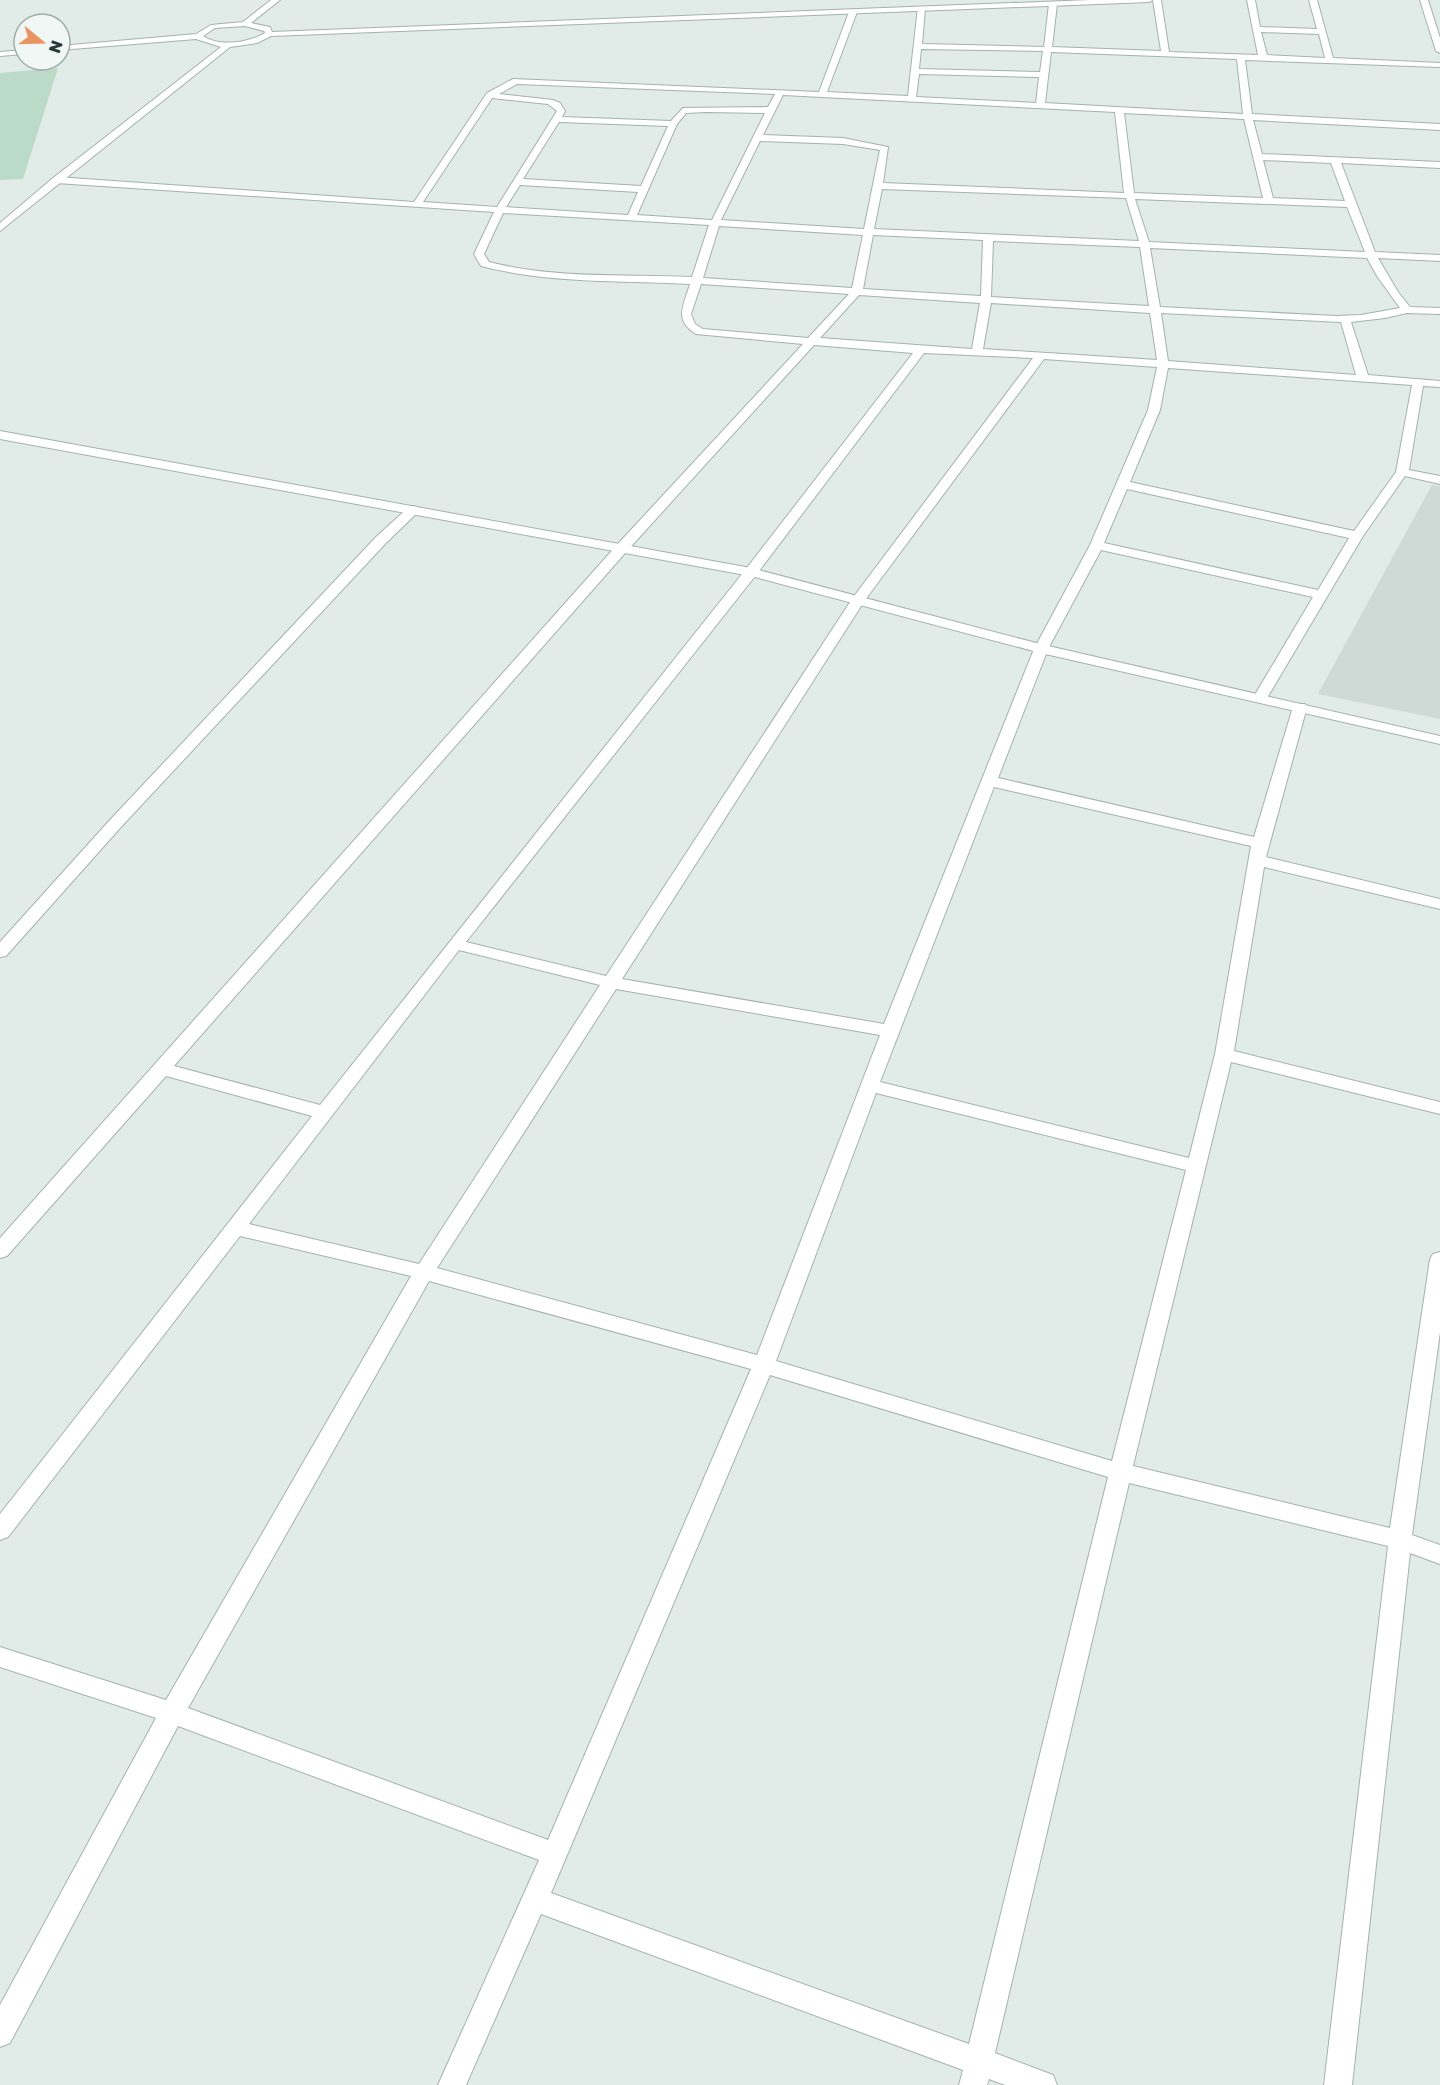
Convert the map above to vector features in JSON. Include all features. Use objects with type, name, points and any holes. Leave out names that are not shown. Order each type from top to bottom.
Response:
[{"type":"street","points":[[245,24],[276,0]]},
{"type":"street","points":[[198,36],[204,41],[229,44],[255,41],[269,34],[1149,0]]},
{"type":"street","points":[[1157,0],[1165,54]]},
{"type":"street","points":[[1251,0],[1263,58]]},
{"type":"street","points":[[1313,0],[1330,61]]},
{"type":"street","points":[[1424,0],[1440,51]]},
{"type":"street","points":[[1040,106],[1053,4]]},
{"type":"street","points":[[912,99],[921,9]]},
{"type":"street","points":[[822,95],[853,12]]},
{"type":"street","points":[[72,47],[198,36],[213,27],[245,24],[267,29],[269,34]]},
{"type":"street","points":[[1257,29],[1322,32]]},
{"type":"street","points":[[0,228],[56,180],[229,44]]},
{"type":"street","points":[[917,46],[1440,65]]},
{"type":"street","points":[[1241,57],[1248,117],[1269,201]]},
{"type":"street","points":[[915,71],[1044,75]]},
{"type":"street","points":[[417,205],[490,95],[516,81],[780,92],[1440,127]]},
{"type":"street","points":[[780,92],[715,223],[686,314],[690,326],[700,332],[921,350],[1041,355],[1440,384]]},
{"type":"street","points":[[490,95],[537,100],[557,105],[561,111],[500,210],[479,254],[485,264],[529,273],[593,278],[696,280],[1155,310],[1345,318],[1393,314],[1407,310],[1440,311]]},
{"type":"street","points":[[631,218],[673,124],[683,111],[694,109],[771,110]]},
{"type":"street","points":[[452,2085],[555,1854],[764,1365],[869,1085],[1041,649],[1097,545],[1154,410],[1163,364],[1145,245],[1129,194],[1119,111]]},
{"type":"street","points":[[556,119],[673,124]]},
{"type":"street","points":[[0,1251],[163,1070],[621,549],[857,291],[885,150],[879,146],[856,142],[757,138]]},
{"type":"street","points":[[1258,157],[1440,165]]},
{"type":"street","points":[[1335,160],[1370,255],[1398,300],[1407,310]]},
{"type":"street","points":[[56,180],[189,187],[417,205],[870,232],[1440,258]]},
{"type":"street","points":[[518,182],[644,189]]},
{"type":"street","points":[[879,186],[1351,204]]},
{"type":"street","points":[[977,352],[986,299],[988,238]]},
{"type":"street","points":[[1345,318],[1363,378]]},
{"type":"street","points":[[0,1531],[455,944],[751,572],[921,350]]},
{"type":"street","points":[[0,2033],[172,1713],[424,1272],[859,599],[1041,355]]},
{"type":"street","points":[[1260,698],[1357,536],[1402,472],[1418,382]]},
{"type":"street","points":[[0,435],[751,572],[1041,649],[1440,740]]},
{"type":"street","points":[[1402,472],[1440,480]]},
{"type":"street","points":[[1124,485],[1357,536]]},
{"type":"street","points":[[0,952],[114,824],[381,540],[413,510]]},
{"type":"street","points":[[1097,545],[1322,595]]},
{"type":"street","points":[[976,2074],[1120,1472],[1224,1054],[1259,851],[1300,707]]},
{"type":"street","points":[[990,781],[1259,851],[1440,904]]},
{"type":"street","points":[[455,944],[612,983],[890,1031]]},
{"type":"street","points":[[1224,1054],[1440,1108]]},
{"type":"street","points":[[163,1070],[325,1113]]},
{"type":"street","points":[[869,1085],[1196,1166]]},
{"type":"street","points":[[237,1228],[424,1272],[764,1365],[1120,1472],[1400,1540],[1440,1555]]},
{"type":"street","points":[[1338,2085],[1400,1540],[1440,1259]]},
{"type":"street","points":[[0,1657],[172,1713],[555,1854]]},
{"type":"street","points":[[533,1899],[976,2074],[1043,2085]]},
{"type":"shaded area","points":[[1432,485],[1440,486],[1440,719],[1318,694]]},
{"type":"green space","points":[[57,72],[23,179],[0,180],[0,73]]}]
